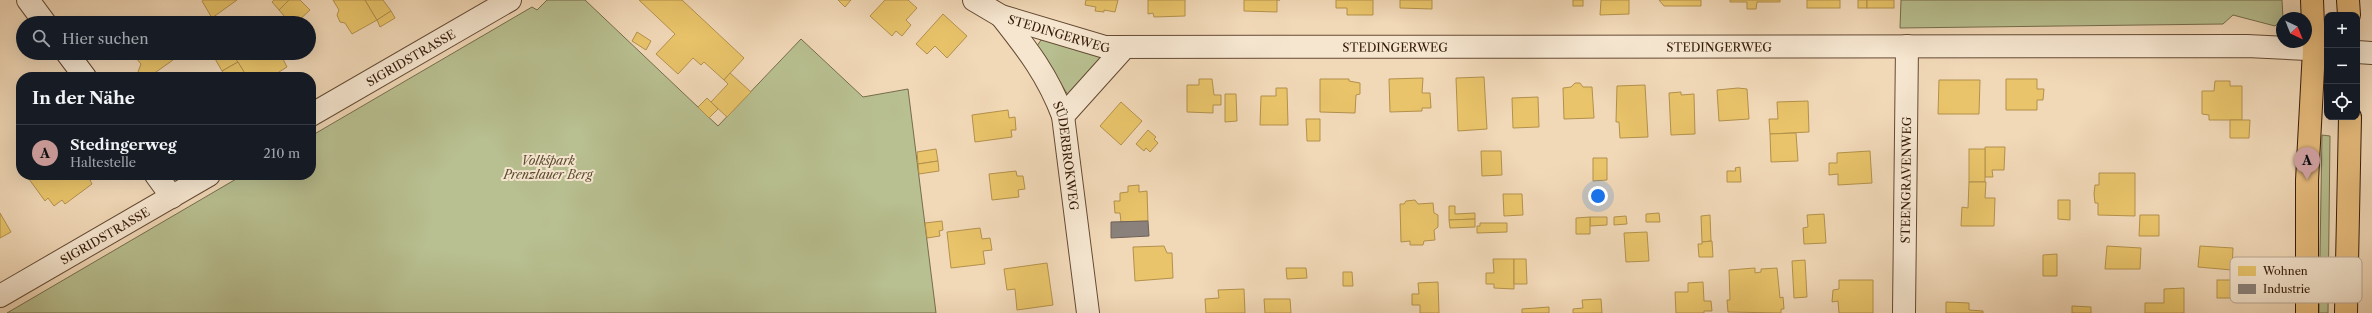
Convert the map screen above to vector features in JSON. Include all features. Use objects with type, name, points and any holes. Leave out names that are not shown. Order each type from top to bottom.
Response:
[{"type":"main road","points":[[2307,257],[2307,180],[2320,50],[2312,0]]},
{"type":"main road","points":[[2348,0],[2349,12]]},
{"type":"main road","points":[[2347,257],[2350,120]]},
{"type":"main road","points":[[2346,303],[2346,313]]},
{"type":"street","points":[[28,0],[40,16]]},
{"type":"street","name":"SIGRIDSTRASSE","points":[[316,113],[510,0]]},
{"type":"street","name":"STEDINGERWEG","points":[[974,0],[1001,16],[1105,47],[2248,46],[2320,50]]},
{"type":"street","name":"SÜDERBROKWEG","points":[[1001,16],[1030,51],[1053,88],[1064,116],[1088,313]]},
{"type":"street","name":"STEENGRAVENWEG","points":[[1904,313],[1907,46]]},
{"type":"street","name":"STEDINGERWEG","points":[[1064,116],[1125,47]]},
{"type":"street","points":[[2360,52],[2372,53]]},
{"type":"street","points":[[72,60],[81,72]]},
{"type":"street","points":[[160,180],[172,197]]},
{"type":"street","name":"SIGRIDSTRASSE","points":[[0,296],[201,180]]},
{"type":"green space","name":"Volkspark Prenzlauer Berg","points":[[547,0],[585,0],[718,126],[801,39],[863,97],[908,89],[936,313],[7,313],[234,180],[316,180],[316,133],[532,7],[537,10]]},
{"type":"green space","points":[[1901,0],[2282,0],[2283,12],[2276,12],[2275,26],[2233,15],[2223,24],[1900,28]]},
{"type":"green space","points":[[1041,40],[1102,57],[1068,95],[1037,46]]},
{"type":"green space","points":[[2322,135],[2330,136],[2329,257],[2320,257]]},
{"type":"green space","points":[[2319,303],[2328,303],[2328,313],[2319,313]]},
{"type":"building: Wohnen","points":[[237,0],[215,16],[211,16],[202,1]]},
{"type":"building: Wohnen","points":[[274,0],[289,0],[279,10],[272,2]]},
{"type":"building: Wohnen","points":[[289,0],[300,0],[310,10],[304,16],[284,16],[279,10]]},
{"type":"building: Wohnen","points":[[333,0],[365,0],[377,20],[352,34],[345,23],[340,22],[337,15],[339,10]]},
{"type":"building: Wohnen","points":[[365,0],[383,0],[391,11],[377,20]]},
{"type":"building: Wohnen","points":[[639,0],[682,0],[744,58],[724,80],[704,62],[701,65],[693,58],[678,74],[656,54],[675,34]]},
{"type":"building: Wohnen","points":[[838,0],[851,0],[845,7]]},
{"type":"building: Wohnen","points":[[885,0],[908,0],[917,8],[906,20],[911,25],[902,36],[896,31],[892,36],[870,16]]},
{"type":"building: Wohnen","points":[[1086,0],[1118,0],[1115,12],[1104,10],[1104,12],[1095,11],[1096,7],[1085,5]]},
{"type":"building: Wohnen","points":[[1148,0],[1185,0],[1185,16],[1154,17],[1153,13],[1148,14]]},
{"type":"building: Wohnen","points":[[1244,0],[1277,0],[1277,12],[1244,11]]},
{"type":"building: Wohnen","points":[[1336,0],[1373,0],[1373,15],[1347,15],[1347,8],[1336,8]]},
{"type":"building: Wohnen","points":[[1400,0],[1432,0],[1432,9],[1400,8]]},
{"type":"building: Wohnen","points":[[1573,0],[1583,0],[1583,6],[1573,6]]},
{"type":"building: Wohnen","points":[[1601,0],[1629,0],[1629,14],[1600,15]]},
{"type":"building: Wohnen","points":[[1659,0],[1701,0],[1701,6],[1664,6]]},
{"type":"building: Wohnen","points":[[1730,0],[1780,0],[1780,2],[1757,2],[1756,9],[1747,9],[1747,2],[1730,2]]},
{"type":"building: Wohnen","points":[[1807,0],[1840,0],[1840,8],[1807,8]]},
{"type":"building: Wohnen","points":[[1858,0],[1867,0],[1867,8],[1858,8]]},
{"type":"building: Wohnen","points":[[1867,0],[1894,0],[1894,8],[1867,8]]},
{"type":"building: Wohnen","points":[[391,11],[395,18],[380,27],[377,20]]},
{"type":"building: Wohnen","points":[[943,14],[967,36],[947,58],[935,46],[927,54],[916,44]]},
{"type":"building: Wohnen","points":[[637,32],[651,41],[646,50],[632,41]]},
{"type":"building: Wohnen","points":[[138,60],[173,60],[156,72],[138,72],[141,64]]},
{"type":"building: Wohnen","points":[[216,60],[237,60],[238,62],[222,71]]},
{"type":"building: Wohnen","points":[[236,60],[284,60],[287,67],[279,72],[244,72]]},
{"type":"building: Wohnen","points":[[238,62],[244,72],[223,72],[222,71]]},
{"type":"building: Wohnen","points":[[730,73],[751,92],[727,117],[711,102],[728,84],[724,80]]},
{"type":"building: Wohnen","points":[[1484,77],[1487,129],[1458,131],[1456,78]]},
{"type":"building: Wohnen","points":[[1423,78],[1422,93],[1430,93],[1431,108],[1422,108],[1422,111],[1390,112],[1389,79]]},
{"type":"building: Wohnen","points":[[1199,79],[1212,79],[1214,95],[1221,95],[1221,105],[1213,105],[1213,113],[1187,112],[1187,85],[1199,85]]},
{"type":"building: Wohnen","points":[[1320,79],[1349,79],[1349,81],[1360,83],[1360,94],[1356,95],[1355,113],[1320,112]]},
{"type":"building: Wohnen","points":[[2006,79],[2037,79],[2037,89],[2044,89],[2043,100],[2037,100],[2037,110],[2006,110]]},
{"type":"building: Wohnen","points":[[1939,80],[1980,80],[1979,114],[1938,114]]},
{"type":"building: Wohnen","points":[[2215,81],[2230,81],[2230,86],[2242,86],[2242,120],[2209,120],[2209,115],[2202,114],[2202,91],[2214,91]]},
{"type":"building: Wohnen","points":[[1575,83],[1580,83],[1583,87],[1592,87],[1594,118],[1564,119],[1563,88],[1571,87]]},
{"type":"building: Wohnen","points":[[1645,85],[1648,137],[1620,138],[1619,122],[1616,122],[1617,86]]},
{"type":"building: Wohnen","points":[[1276,88],[1287,88],[1288,125],[1260,125],[1261,96],[1276,96]]},
{"type":"building: Wohnen","points":[[1738,88],[1747,89],[1749,119],[1719,121],[1717,90]]},
{"type":"building: Wohnen","points":[[1681,92],[1681,95],[1694,94],[1695,134],[1671,135],[1669,93]]},
{"type":"building: Wohnen","points":[[1225,94],[1236,94],[1237,121],[1225,122]]},
{"type":"building: Wohnen","points":[[1538,97],[1539,127],[1513,128],[1512,98]]},
{"type":"building: Wohnen","points":[[707,98],[718,109],[709,118],[698,107]]},
{"type":"building: Wohnen","points":[[1808,101],[1809,132],[1770,134],[1769,119],[1778,119],[1777,102]]},
{"type":"building: Wohnen","points":[[1121,102],[1142,121],[1121,145],[1100,126]]},
{"type":"building: Wohnen","points":[[1008,110],[1009,118],[1015,117],[1016,130],[1011,130],[1012,137],[975,142],[972,115]]},
{"type":"building: Wohnen","points":[[1306,119],[1320,119],[1320,141],[1307,141]]},
{"type":"building: Wohnen","points":[[2230,120],[2250,120],[2249,138],[2230,138]]},
{"type":"building: Wohnen","points":[[1148,130],[1156,137],[1154,139],[1158,143],[1150,152],[1146,148],[1144,151],[1136,144]]},
{"type":"building: Wohnen","points":[[1796,133],[1798,161],[1771,162],[1770,134]]},
{"type":"building: Wohnen","points":[[1985,147],[2005,147],[2004,170],[1992,170],[1993,177],[1985,177]]},
{"type":"building: Wohnen","points":[[936,149],[938,161],[918,164],[917,152]]},
{"type":"building: Wohnen","points":[[1969,149],[1985,149],[1985,182],[1969,182]]},
{"type":"building: Wohnen","points":[[1481,151],[1501,151],[1502,175],[1482,176]]},
{"type":"building: Wohnen","points":[[1870,151],[1872,183],[1838,185],[1838,174],[1829,175],[1829,163],[1837,163],[1837,153]]},
{"type":"building: Wohnen","points":[[1593,158],[1607,158],[1607,180],[1593,181]]},
{"type":"building: Wohnen","points":[[938,161],[939,171],[919,174],[918,164]]},
{"type":"building: Wohnen","points":[[1740,167],[1741,182],[1727,182],[1727,171],[1736,171],[1735,168]]},
{"type":"building: Wohnen","points":[[1016,171],[1017,176],[1023,176],[1025,189],[1018,190],[1019,197],[992,200],[989,174]]},
{"type":"building: Wohnen","points":[[2099,173],[2135,173],[2135,216],[2098,215],[2098,203],[2095,203],[2094,194],[2095,185],[2099,185]]},
{"type":"building: Wohnen","points":[[30,180],[90,180],[92,184],[65,204],[62,200],[54,206],[48,198],[45,201]]},
{"type":"building: Wohnen","points":[[1969,182],[1986,182],[1985,198],[1995,198],[1994,226],[1961,226],[1962,207],[1968,208]]},
{"type":"building: Wohnen","points":[[1139,185],[1139,192],[1147,191],[1148,221],[1121,222],[1120,213],[1115,213],[1114,201],[1120,201],[1120,193],[1128,192],[1128,186]]},
{"type":"building: Wohnen","points":[[1503,194],[1522,194],[1523,215],[1504,216]]},
{"type":"building: Wohnen","points":[[1415,200],[1418,204],[1433,203],[1434,213],[1438,215],[1438,227],[1434,230],[1435,240],[1424,241],[1423,245],[1410,245],[1410,241],[1401,242],[1400,204],[1404,204],[1406,201]]},
{"type":"building: Wohnen","points":[[2058,200],[2070,200],[2070,220],[2058,219]]},
{"type":"building: Wohnen","points":[[1449,206],[1455,206],[1455,214],[1475,213],[1475,219],[1449,220]]},
{"type":"building: Wohnen","points":[[0,213],[11,232],[0,238]]},
{"type":"building: Wohnen","points":[[1659,213],[1660,222],[1646,222],[1646,214]]},
{"type":"building: Wohnen","points":[[1824,214],[1826,243],[1804,244],[1803,228],[1808,227],[1807,215]]},
{"type":"building: Wohnen","points":[[1710,215],[1711,241],[1702,242],[1701,216]]},
{"type":"building: Wohnen","points":[[2140,215],[2159,215],[2159,236],[2139,236]]},
{"type":"building: Wohnen","points":[[1626,216],[1627,224],[1614,225],[1614,217]]},
{"type":"building: Wohnen","points":[[1590,217],[1607,217],[1607,225],[1590,226]]},
{"type":"building: Wohnen","points":[[1590,217],[1590,234],[1576,234],[1576,218]]},
{"type":"building: Wohnen","points":[[1475,219],[1475,227],[1450,228],[1449,220]]},
{"type":"building: Wohnen","points":[[942,221],[943,230],[939,231],[940,236],[927,238],[925,223]]},
{"type":"building: Wohnen","points":[[1480,223],[1507,223],[1507,232],[1477,233],[1477,226],[1480,226]]},
{"type":"building: Wohnen","points":[[980,228],[982,239],[990,238],[992,250],[983,251],[985,264],[951,268],[947,232]]},
{"type":"building: Wohnen","points":[[1647,232],[1649,261],[1626,262],[1624,233]]},
{"type":"building: Wohnen","points":[[1712,241],[1713,257],[1699,257],[1698,244]]},
{"type":"building: Wohnen","points":[[1164,246],[1167,253],[1172,253],[1173,278],[1135,281],[1133,247]]},
{"type":"building: Wohnen","points":[[2107,246],[2141,248],[2140,269],[2105,269]]},
{"type":"building: Wohnen","points":[[2200,246],[2233,248],[2233,257],[2230,257],[2230,270],[2198,267]]},
{"type":"building: Wohnen","points":[[2057,254],[2057,276],[2043,276],[2043,255]]},
{"type":"building: Wohnen","points":[[1493,259],[1514,259],[1514,289],[1494,288],[1494,284],[1486,284],[1486,273],[1494,273]]},
{"type":"building: Wohnen","points":[[1514,259],[1526,259],[1527,284],[1514,284]]},
{"type":"building: Wohnen","points":[[1805,260],[1807,297],[1794,298],[1792,261]]},
{"type":"building: Wohnen","points":[[1047,263],[1053,305],[1017,310],[1015,289],[1007,290],[1004,269]]},
{"type":"building: Wohnen","points":[[1286,268],[1306,268],[1307,278],[1287,279]]},
{"type":"building: Wohnen","points":[[1755,268],[1755,273],[1761,272],[1761,269],[1777,268],[1780,298],[1783,297],[1784,309],[1781,309],[1781,313],[1728,312],[1727,300],[1730,300],[1729,270]]},
{"type":"building: Wohnen","points":[[1343,272],[1352,272],[1353,286],[1343,286]]},
{"type":"building: Wohnen","points":[[1839,280],[1873,280],[1873,313],[1839,313],[1838,301],[1832,302],[1833,290],[1839,289]]},
{"type":"building: Wohnen","points":[[2217,280],[2230,280],[2230,298],[2217,298]]},
{"type":"building: Wohnen","points":[[1438,282],[1439,313],[1420,313],[1420,305],[1412,305],[1412,294],[1419,294],[1418,283]]},
{"type":"building: Wohnen","points":[[1703,282],[1704,301],[1711,301],[1712,311],[1704,311],[1704,313],[1676,313],[1675,292],[1688,292],[1688,283]]},
{"type":"building: Wohnen","points":[[2184,288],[2184,313],[2145,313],[2145,303],[2164,303],[2164,289]]},
{"type":"building: Wohnen","points":[[1244,289],[1245,313],[1206,313],[1205,299],[1219,298],[1218,290]]},
{"type":"building: Wohnen","points":[[1264,299],[1290,299],[1291,313],[1265,313]]},
{"type":"building: Wohnen","points":[[1601,299],[1602,313],[1573,313],[1573,309],[1583,308],[1582,300]]},
{"type":"building: Wohnen","points":[[1946,302],[1969,303],[1969,310],[1983,311],[1983,313],[1946,313]]},
{"type":"building: Wohnen","points":[[2072,306],[2091,307],[2091,313],[2072,313]]},
{"type":"building: Wohnen","points":[[1549,307],[1549,313],[1522,313],[1522,309]]},
{"type":"building: Industrie","points":[[1148,221],[1149,236],[1111,238],[1111,222]]},
{"type":"place","name":"Stedingerweg","points":[[2307,180]]}]
